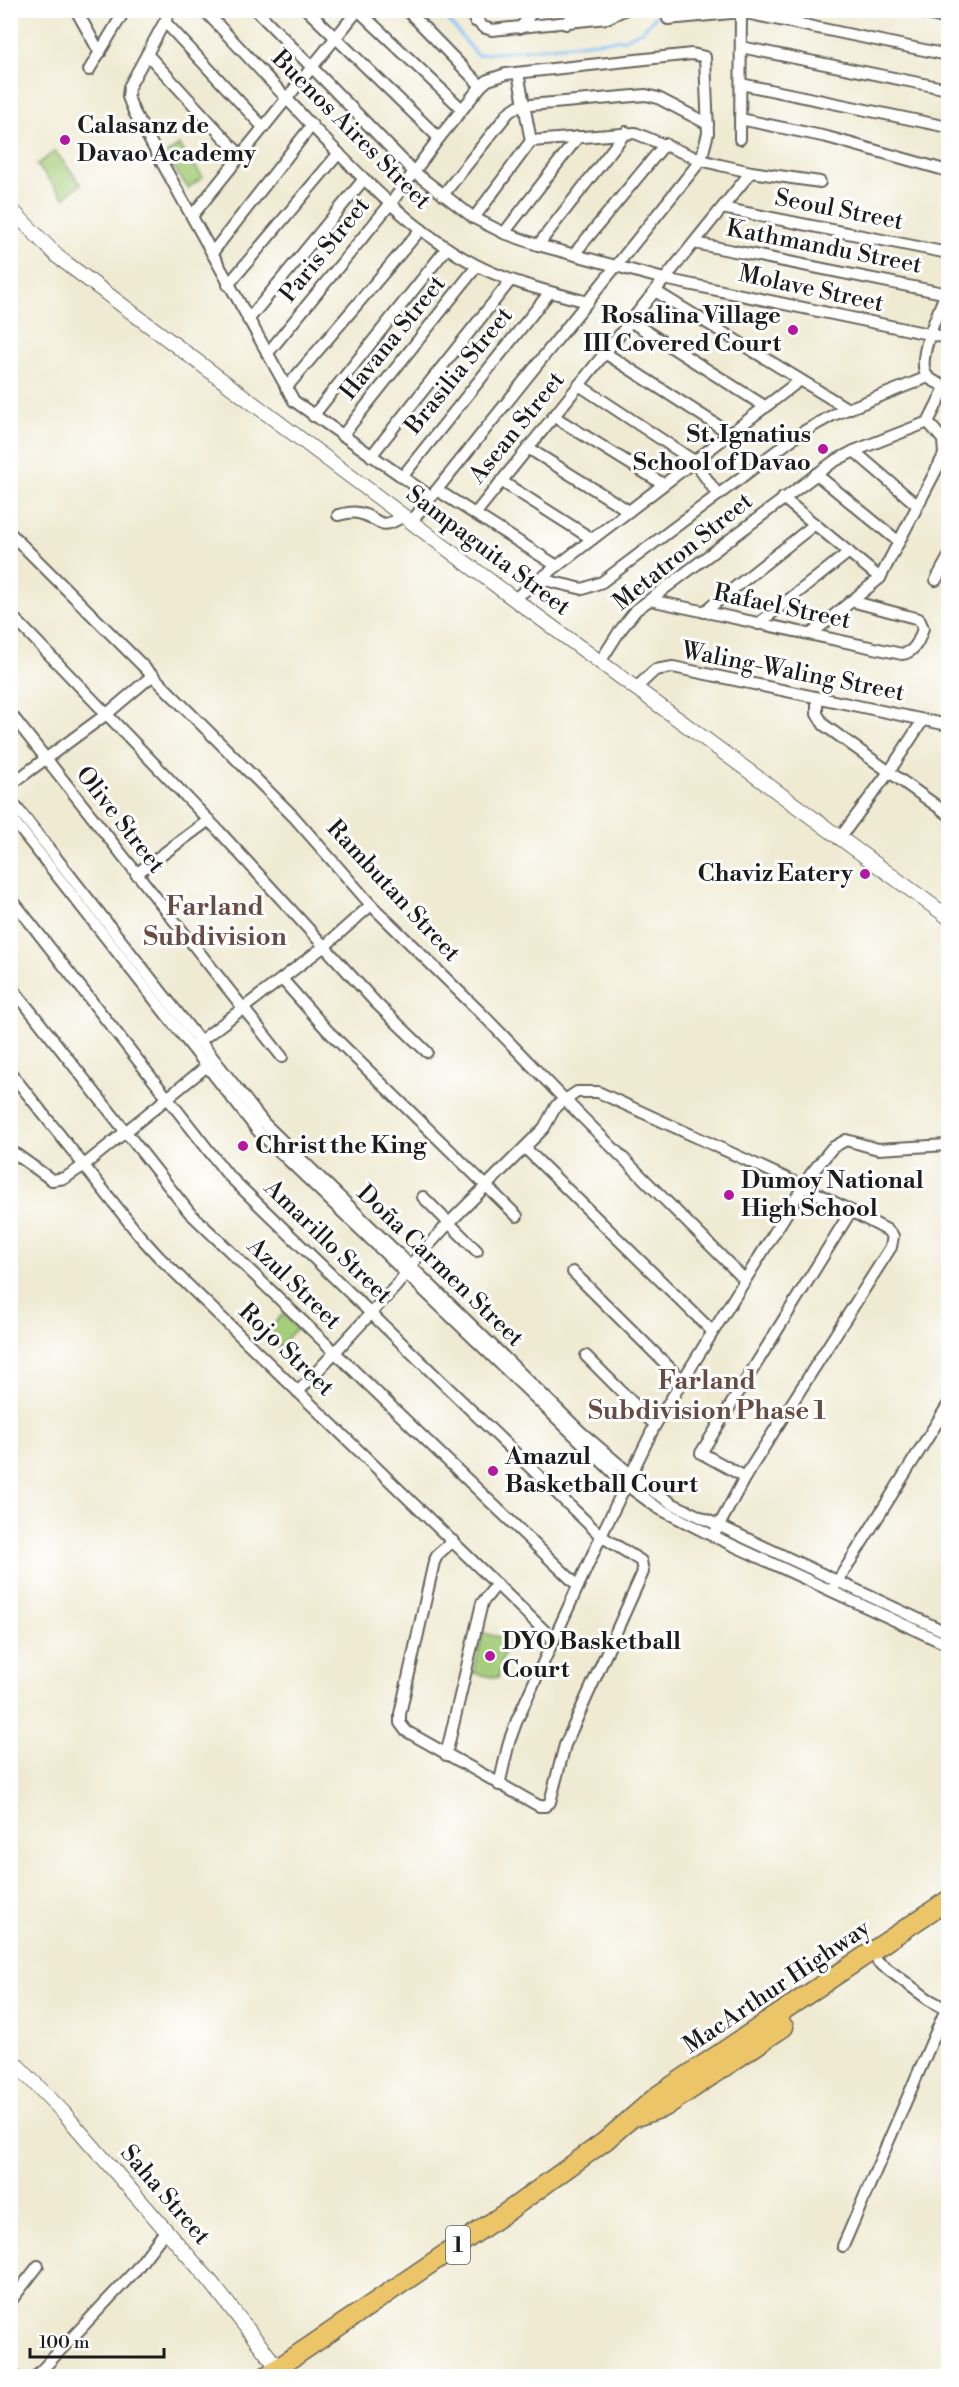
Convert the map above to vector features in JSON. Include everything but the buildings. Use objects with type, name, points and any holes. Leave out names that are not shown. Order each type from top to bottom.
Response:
[{"type":"highway","name":"MacArthur Highway","points":[[635,2117],[665,2107],[878,1962],[946,1908]]},
{"type":"highway","name":"MacArthur Highway","points":[[276,2374],[511,2210],[635,2117],[658,2096],[946,1908]]},
{"type":"street","points":[[89,70],[125,10]]},
{"type":"street","points":[[171,10],[129,87],[128,98],[228,285],[294,400],[313,416],[402,477],[475,514],[557,566]]},
{"type":"street","name":"Buenos Aires Street","points":[[204,10],[364,179],[447,249],[477,266],[511,280],[588,302]]},
{"type":"street","name":"Molave Street","points":[[255,10],[310,69],[414,172],[474,218],[504,233],[538,245],[664,279],[948,338]]},
{"type":"street","points":[[307,10],[334,39],[439,138]]},
{"type":"street","points":[[192,216],[358,10],[462,109]]},
{"type":"street","points":[[338,515],[355,512],[384,525],[393,523],[407,519],[434,493],[701,160],[707,143],[706,64],[705,57],[697,53],[496,76],[481,86],[407,10]]},
{"type":"street","points":[[466,10],[475,21],[487,29],[566,24],[612,18],[624,10]]},
{"type":"street","points":[[475,21],[484,10]]},
{"type":"street","points":[[520,28],[534,10]]},
{"type":"street","points":[[566,24],[577,10]]},
{"type":"street","points":[[909,10],[948,19]]},
{"type":"street","points":[[668,19],[741,11],[948,55]]},
{"type":"street","points":[[740,138],[741,11]]},
{"type":"street","points":[[78,12],[100,53]]},
{"type":"street","points":[[165,22],[263,127]]},
{"type":"street","points":[[741,47],[948,89]]},
{"type":"street","points":[[147,54],[240,156]]},
{"type":"street","points":[[474,218],[531,141],[518,73]]},
{"type":"street","points":[[741,84],[948,127]]},
{"type":"street","name":"Paris Street","points":[[267,354],[391,203],[481,86]]},
{"type":"street","points":[[443,195],[509,112],[524,105],[646,95],[658,98],[708,124]]},
{"type":"street","points":[[740,119],[827,137],[948,171]]},
{"type":"street","points":[[212,253],[312,125]]},
{"type":"street","points":[[531,141],[626,132],[644,135],[701,160],[751,172],[820,182]]},
{"type":"street","points":[[538,245],[626,132]]},
{"type":"street","points":[[504,233],[578,137]]},
{"type":"street","points":[[574,254],[665,144]]},
{"type":"street","points":[[228,285],[339,153]]},
{"type":"street","name":"Asean Street","points":[[475,514],[751,172]]},
{"type":"street","points":[[248,320],[364,179]]},
{"type":"street","name":"Sampaguita Street","points":[[10,208],[58,257],[514,599],[948,917]]},
{"type":"street","name":"Seoul Street","points":[[722,208],[948,253]]},
{"type":"street","points":[[286,388],[421,229]]},
{"type":"street","name":"Kathmandu Street","points":[[694,243],[948,291]]},
{"type":"street","points":[[313,416],[447,249]]},
{"type":"street","name":"Havana Street","points":[[342,436],[477,266]]},
{"type":"street","points":[[371,456],[511,280]]},
{"type":"street","points":[[655,291],[848,409]]},
{"type":"street","points":[[811,634],[880,578],[945,451],[943,440],[928,422],[948,387],[928,377],[923,361],[930,335],[948,291]]},
{"type":"street","name":"Brasilia Street","points":[[402,477],[550,292]]},
{"type":"street","points":[[630,321],[766,407]]},
{"type":"street","points":[[605,353],[731,434]]},
{"type":"street","points":[[540,579],[574,589],[590,588],[602,582],[818,422],[928,377]]},
{"type":"street","points":[[514,599],[799,381]]},
{"type":"street","points":[[579,385],[694,461],[718,495]]},
{"type":"street","points":[[554,416],[663,484]]},
{"type":"street","name":"Metatron Street","points":[[600,662],[627,621],[650,600],[783,498],[854,451],[928,422]]},
{"type":"street","points":[[528,448],[629,511]]},
{"type":"street","points":[[854,451],[917,505]]},
{"type":"street","points":[[816,474],[900,542]]},
{"type":"street","points":[[501,482],[592,539]]},
{"type":"street","points":[[783,498],[880,578]]},
{"type":"street","points":[[704,612],[815,525]]},
{"type":"street","name":"Rambutan Street","points":[[10,533],[294,817],[371,905],[744,1279]]},
{"type":"street","points":[[758,624],[849,552]]},
{"type":"street","points":[[936,580],[948,558]]},
{"type":"street","name":"Rafael Street","points":[[650,600],[907,654],[913,648],[922,632],[920,619],[851,601]]},
{"type":"street","points":[[17,621],[209,820],[326,945],[376,1003],[427,1052]]},
{"type":"street","name":"Waling-Waling Street","points":[[636,688],[655,670],[673,667],[948,725]]},
{"type":"street","points":[[10,785],[47,760],[153,675]]},
{"type":"street","points":[[817,698],[817,714],[824,725],[948,814]]},
{"type":"street","name":"Olive Street","points":[[10,713],[282,1057]]},
{"type":"street","points":[[839,839],[889,772],[923,720]]},
{"type":"street","name":"Doña Carmen Street","points":[[10,799],[200,1041],[211,1063]]},
{"type":"street","name":"Doña Carmen Street","points":[[10,816],[273,1140],[628,1479],[715,1531],[834,1586],[948,1634]]},
{"type":"street","points":[[136,874],[209,820]]},
{"type":"street","name":"Amarillo Street","points":[[10,897],[227,1174],[600,1536],[638,1558],[642,1565],[643,1572],[565,1745],[550,1802],[545,1806],[539,1806],[499,1785]]},
{"type":"street","points":[[200,1041],[326,945],[371,905]]},
{"type":"street","points":[[282,979],[327,1030],[517,1216]]},
{"type":"street","name":"Azul Street","points":[[10,985],[189,1212],[578,1587]]},
{"type":"street","points":[[10,1150],[47,1177],[56,1180],[65,1178],[211,1063]]},
{"type":"street","name":"Rojo Street","points":[[10,1072],[83,1166],[158,1256],[554,1640]]},
{"type":"street","points":[[298,1392],[397,1285],[448,1224],[548,1123],[556,1106],[577,1092],[598,1092],[803,1186],[891,1233],[893,1239],[891,1247],[745,1476],[715,1531]]},
{"type":"street","points":[[453,1541],[438,1554],[434,1562],[399,1720],[406,1731],[499,1785],[514,1727],[600,1536],[655,1425],[803,1186],[825,1156],[841,1141],[850,1140],[868,1148],[878,1149],[948,1145]]},
{"type":"street","points":[[525,1148],[712,1330]]},
{"type":"street","points":[[423,1197],[477,1251]]},
{"type":"street","points":[[745,1476],[701,1453],[851,1211]]},
{"type":"street","points":[[573,1272],[682,1380]]},
{"type":"street","points":[[586,1356],[655,1425]]},
{"type":"street","points":[[834,1586],[948,1405]]},
{"type":"street","points":[[446,1755],[482,1603],[497,1584]]},
{"type":"street","name":"Doña Carmen Street","points":[[834,1586],[948,1645]]},
{"type":"street","points":[[843,2246],[947,2009],[928,1999],[878,1962]]},
{"type":"street","name":"Saha Street","points":[[10,2058],[63,2112],[239,2316],[276,2374]]},
{"type":"street","points":[[36,2376],[134,2272],[166,2230]]},
{"type":"street","points":[[10,2302],[38,2266]]},
{"type":"street","points":[[10,2373],[15,2376]]},
{"type":"green space","points":[[179,145],[203,177],[188,188],[165,155]]},
{"type":"green space","points":[[55,151],[81,184],[64,198],[37,165]]},
{"type":"green space","points":[[283,1314],[297,1328],[278,1348],[264,1334]]},
{"type":"green space","name":"DYO Basketball Court","points":[[483,1633],[507,1639],[498,1678],[473,1673]]},
{"type":"waterway","points":[[440,10],[477,55],[625,39],[643,30],[661,10]]},
{"type":"place","name":"Calasanz de Davao Academy","points":[[65,140]]},
{"type":"place","name":"Rosalina Village III Covered Court","points":[[793,330]]},
{"type":"place","name":"St. Ignatius School of Davao","points":[[823,449]]},
{"type":"place","name":"Chaviz Eatery","points":[[865,874]]},
{"type":"place","name":"Christ the King","points":[[243,1146]]},
{"type":"place","name":"Dumoy National High School","points":[[729,1195]]},
{"type":"place","name":"Amazul Basketball Court","points":[[493,1471]]},
{"type":"place","name":"DYO Basketball Court","points":[[490,1656]]},
{"type":"district","name":"Farland Subdivision","points":[[215,922]]},
{"type":"district","name":"Farland Subdivision Phase 1","points":[[707,1396]]}]
